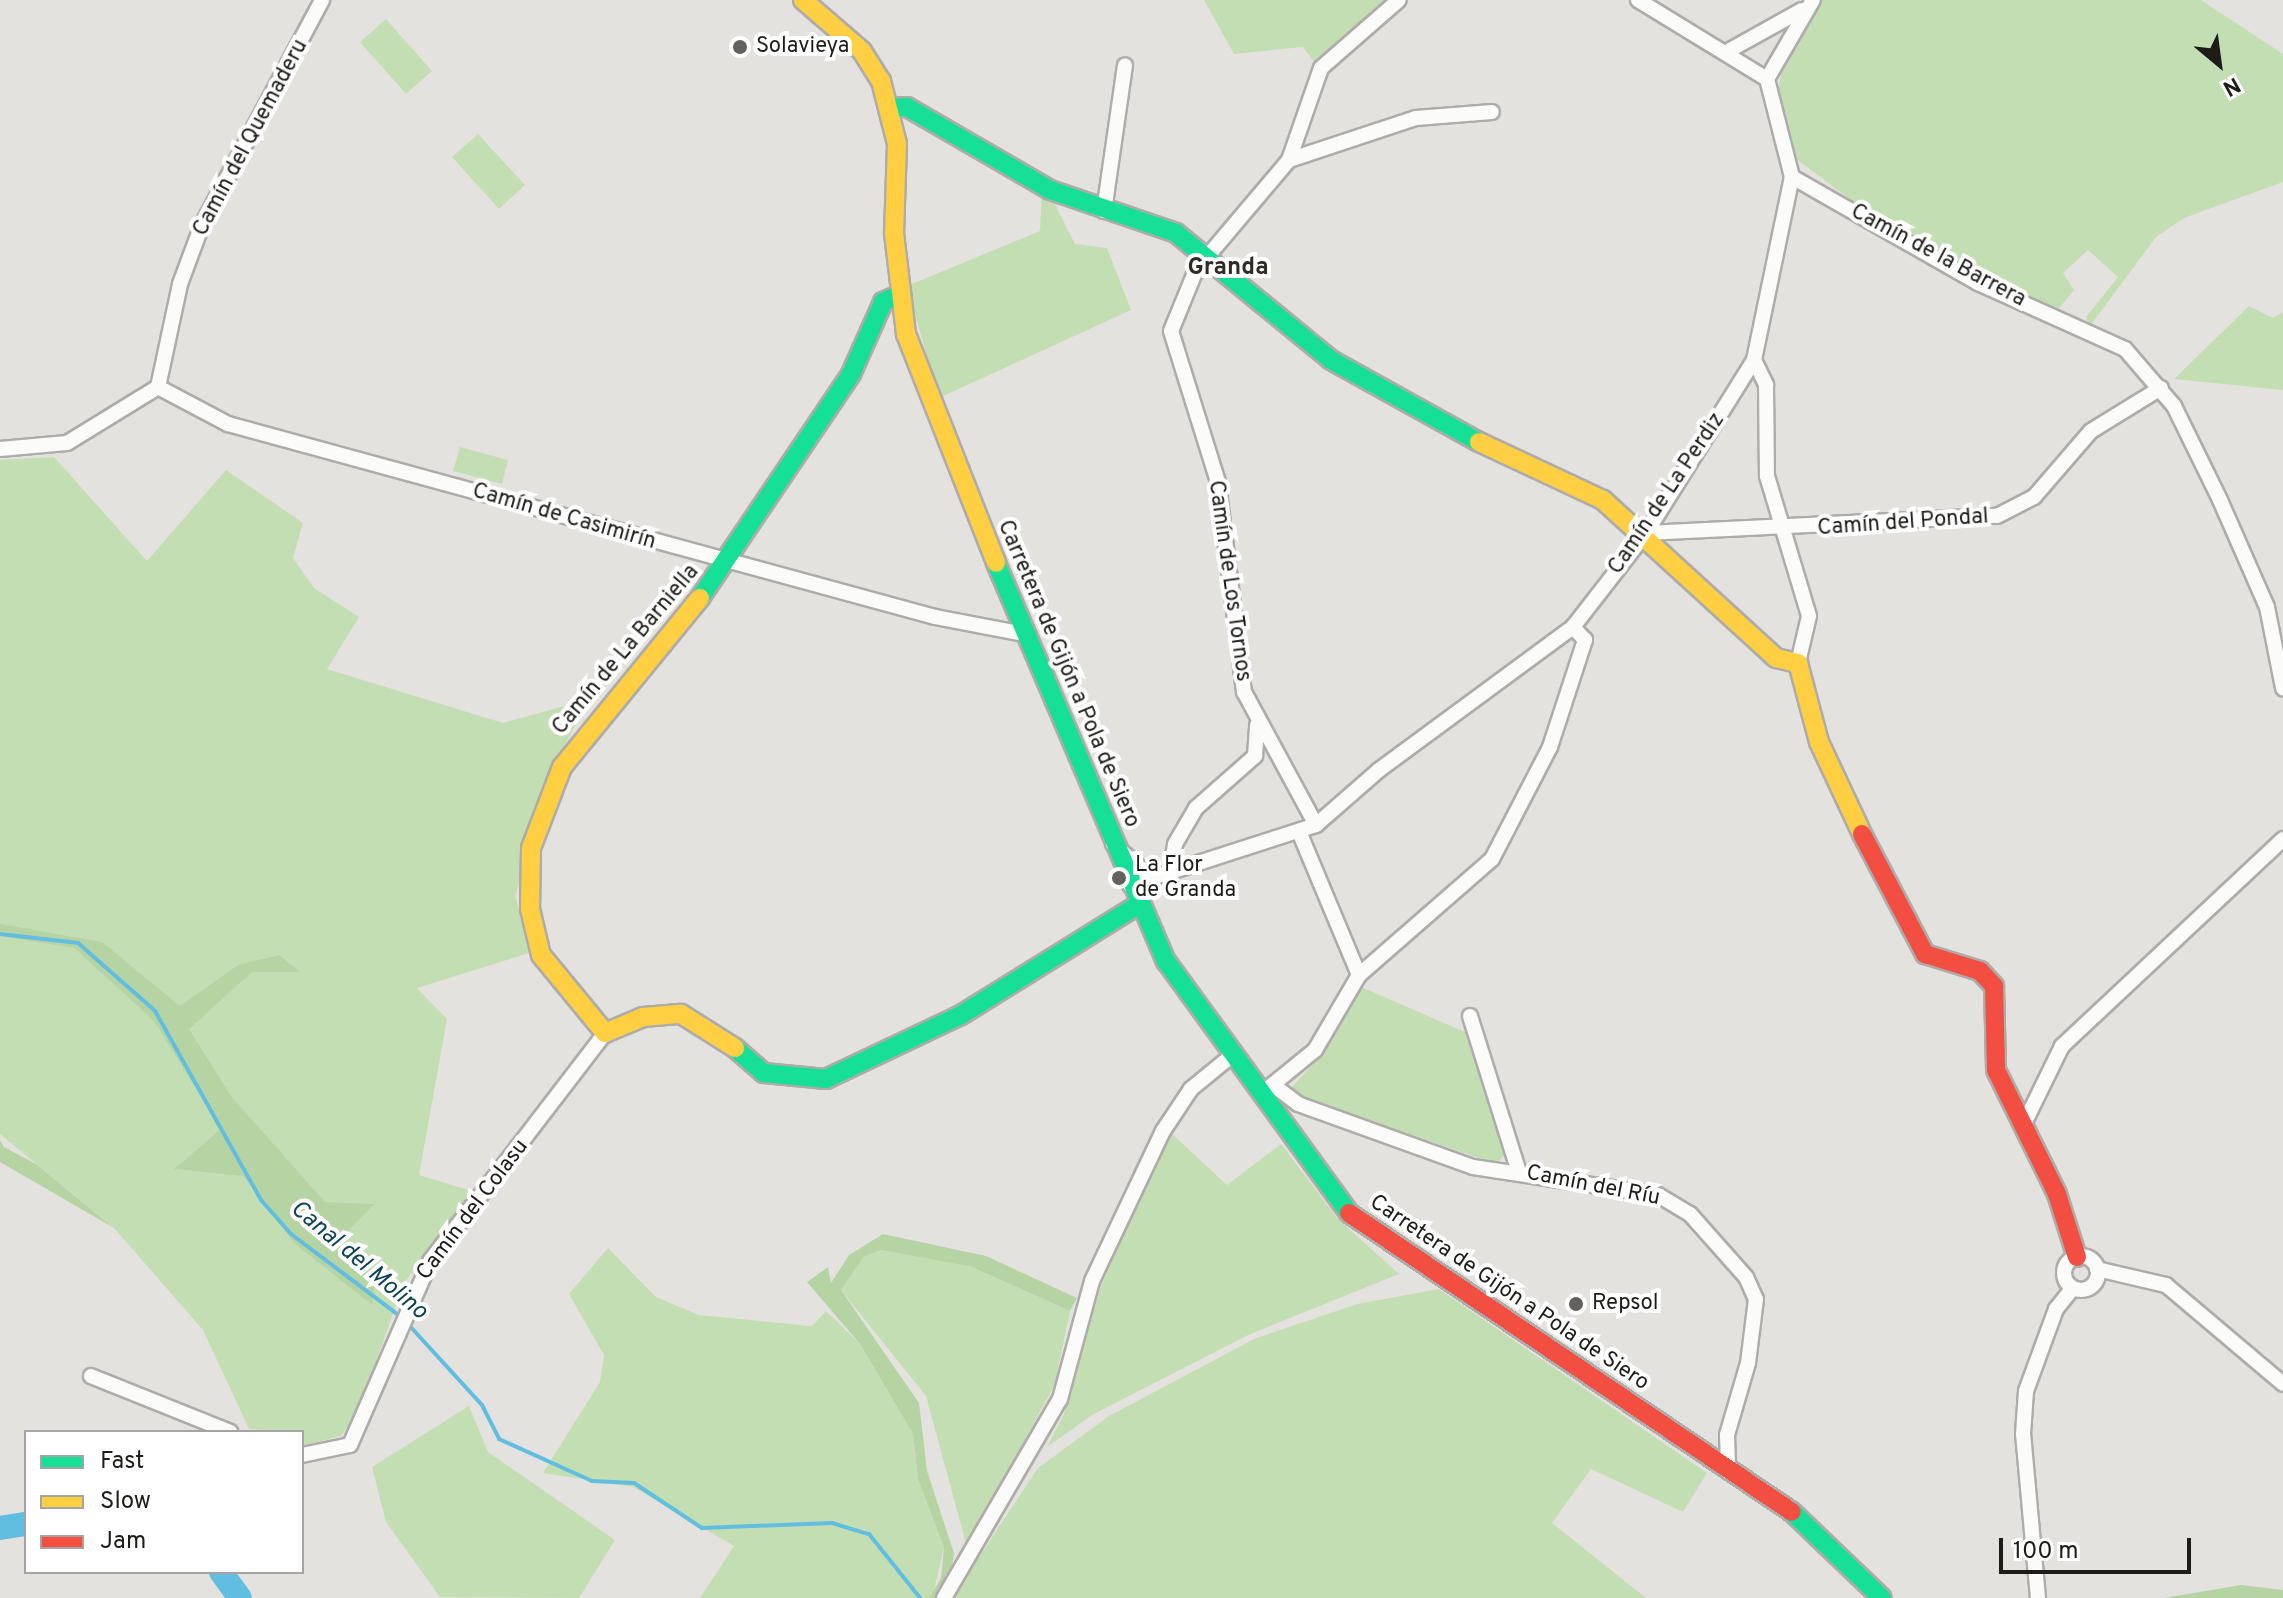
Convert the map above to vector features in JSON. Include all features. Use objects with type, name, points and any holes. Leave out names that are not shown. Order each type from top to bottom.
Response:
[{"type":"street","name":"Camín del Quemaderu","points":[[158,387],[172,312],[202,225],[322,0]]},
{"type":"street","name":"Carretera de Gijón a Pola de Siero","points":[[803,0],[862,51],[890,108],[901,294],[930,405],[1130,885],[1166,961],[1230,1057],[1266,1089],[1356,1221],[1816,1528],[1882,1598]]},
{"type":"street","name":"Camín de Los Tornos","points":[[1316,825],[1256,721],[1237,665],[1218,482],[1171,331],[1182,293],[1289,160],[1321,68],[1399,0]]},
{"type":"street","points":[[1638,0],[1730,50],[1767,79],[1811,2]]},
{"type":"street","points":[[1730,50],[1811,2]]},
{"type":"street","points":[[1104,211],[1125,66]]},
{"type":"street","name":"Camín de La Perdiz","points":[[1130,885],[1300,834],[1316,825],[1573,627],[1646,533],[1754,360],[1792,177],[1767,79]]},
{"type":"street","points":[[890,108],[907,107],[1027,179],[1104,211],[1162,225],[1331,360],[1460,435],[1577,484],[1646,533],[1763,647],[1798,663]]},
{"type":"street","points":[[1289,160],[1416,118],[1492,112]]},
{"type":"street","name":"Camín de la Barrera","points":[[1792,177],[1978,283],[2125,349],[2161,388],[2253,574],[2283,688]]},
{"type":"street","name":"Camín de La Barniella","points":[[605,1033],[541,955],[530,909],[531,848],[548,793],[586,729],[725,562],[851,374],[883,302],[901,294]]},
{"type":"street","points":[[1754,360],[1766,385],[1767,476],[1809,616],[1798,663],[1819,742],[1906,930],[1934,959],[1980,971],[1994,986],[1996,1070],[2057,1194],[2077,1257],[2097,1269],[2166,1285],[2283,1384]]},
{"type":"street","points":[[0,449],[67,443],[158,387]]},
{"type":"street","name":"Camín de Casimirín","points":[[158,387],[228,424],[725,562],[1006,636],[1024,634]]},
{"type":"street","name":"Camín del Pondal","points":[[1646,533],[1666,527],[1782,531],[2009,513],[2034,497],[2091,431],[2161,388]]},
{"type":"street","points":[[1266,1089],[1315,1050],[1359,975],[1473,881],[1505,840],[1550,747],[1585,640],[1573,627]]},
{"type":"street","name":"Camín de Los Tornos","points":[[1170,873],[1175,844],[1196,808],[1255,756],[1256,721]]},
{"type":"street","points":[[1300,834],[1359,975]]},
{"type":"street","points":[[2023,1126],[2062,1046],[2283,839]]},
{"type":"street","points":[[1113,843],[1152,878]]},
{"type":"street","points":[[605,1033],[643,1017],[681,1014],[710,1026],[764,1073],[826,1079],[961,1015],[1139,904]]},
{"type":"street","points":[[1470,1016],[1519,1172]]},
{"type":"street","name":"Camín del Colasu","points":[[304,1455],[350,1445],[405,1305],[444,1241],[480,1205],[605,1033]]},
{"type":"street","points":[[944,1598],[1060,1399],[1092,1281],[1163,1131],[1191,1089],[1230,1057]]},
{"type":"street","name":"Camín del Ríu","points":[[1266,1089],[1298,1104],[1442,1157],[1658,1195],[1702,1224],[1746,1277],[1756,1309],[1727,1435],[1728,1472]]},
{"type":"street","points":[[2073,1288],[2064,1274],[2077,1257]]},
{"type":"street","points":[[2073,1288],[2090,1288],[2097,1269]]},
{"type":"street","points":[[2038,1598],[2023,1434],[2026,1391],[2056,1309],[2073,1288]]},
{"type":"street","points":[[91,1376],[225,1430]]},
{"type":"green space","points":[[1204,0],[1388,0],[1315,63],[1303,47],[1234,54]]},
{"type":"green space","points":[[1822,0],[2201,0],[2283,54],[2283,182],[2184,218],[2156,237],[2090,326],[2086,317],[2118,277],[2088,250],[2063,273],[2074,290],[2056,312],[1864,210],[1795,158],[1778,91],[1783,63]]},
{"type":"green space","points":[[386,19],[432,71],[406,94],[360,42]]},
{"type":"green space","points":[[478,134],[525,185],[499,209],[452,157]]},
{"type":"green space","points":[[1042,193],[1051,196],[1075,244],[1107,248],[1131,310],[939,398],[907,286],[1040,231]]},
{"type":"green space","points":[[2249,306],[2273,318],[2283,312],[2283,390],[2174,379]]},
{"type":"green space","points":[[460,447],[508,460],[502,484],[453,471]]},
{"type":"green space","points":[[54,457],[147,561],[226,470],[303,523],[293,558],[314,588],[359,617],[327,669],[503,723],[590,699],[558,757],[515,896],[532,952],[417,988],[447,1019],[419,1175],[475,1192],[404,1283],[358,1412],[341,1436],[304,1445],[304,1430],[249,1429],[203,1330],[114,1228],[0,1134],[0,460]]},
{"type":"green space","points":[[0,924],[102,942],[180,1006],[238,965],[279,955],[300,972],[252,972],[189,1029],[231,1096],[325,1202],[374,1204],[331,1248],[377,1268],[372,1305],[294,1243],[243,1176],[174,1169],[221,1129],[154,1021],[74,948],[0,936]]},
{"type":"green space","points":[[1361,987],[1465,1032],[1506,1153],[1496,1164],[1287,1092],[1322,1055]]},
{"type":"green space","points":[[1170,1132],[1227,1185],[1281,1144],[1338,1219],[1399,1274],[1248,1335],[1092,1415],[1047,1447],[1064,1414],[1101,1286]]},
{"type":"green space","points":[[0,1140],[4,1147],[36,1164],[114,1228],[0,1162]]},
{"type":"green space","points":[[883,1234],[986,1256],[1077,1298],[1070,1311],[972,1267],[881,1250],[864,1256],[841,1290],[919,1403],[927,1471],[954,1553],[948,1598],[929,1598],[941,1578],[944,1548],[918,1479],[913,1434],[860,1344],[807,1282],[828,1267],[831,1283],[849,1255]]},
{"type":"green space","points":[[608,1248],[656,1297],[699,1315],[812,1326],[826,1311],[860,1344],[913,1434],[918,1479],[944,1548],[932,1598],[700,1598],[734,1546],[633,1487],[543,1473],[600,1382],[604,1355],[569,1294]]},
{"type":"green space","points":[[881,1250],[972,1267],[1070,1311],[1055,1384],[967,1547],[926,1396],[841,1290],[864,1255]]},
{"type":"green space","points":[[1439,1289],[1707,1473],[1683,1512],[1591,1469],[1552,1523],[1646,1598],[952,1598],[1038,1468],[1109,1416],[1254,1339],[1357,1304]]},
{"type":"green space","points":[[469,1406],[488,1452],[615,1540],[579,1598],[440,1597],[386,1522],[372,1467]]},
{"type":"green space","points":[[2241,1585],[2283,1590],[2283,1598],[2164,1598]]},
{"type":"waterway","name":"Canal del Molino","points":[[0,934],[78,943],[155,1011],[261,1200],[291,1234],[401,1317]]},
{"type":"waterway","name":"Canal del Molino","points":[[407,1323],[482,1405],[499,1439],[592,1481],[634,1483],[702,1528],[832,1523],[869,1534],[920,1598]]},
{"type":"waterway","points":[[0,1528],[24,1524]]},
{"type":"waterway","points":[[222,1574],[240,1598]]},
{"type":"traffic: fast","points":[[890,108],[907,107],[1050,190],[1176,233],[1331,360],[1479,442]]},
{"type":"traffic: fast","points":[[700,598],[851,374],[883,302],[901,294]]},
{"type":"traffic: fast","points":[[996,563],[1166,961],[1349,1213]]},
{"type":"traffic: fast","points":[[735,1048],[764,1073],[826,1079],[961,1015],[1139,904]]},
{"type":"traffic: fast","points":[[1792,1512],[1882,1598]]},
{"type":"traffic: slow","points":[[803,0],[862,51],[881,81],[897,144],[894,233],[906,334],[996,563]]},
{"type":"traffic: slow","points":[[1479,442],[1603,500],[1776,658],[1798,663],[1819,742],[1862,834]]},
{"type":"traffic: slow","points":[[700,598],[562,767],[531,848],[530,909],[541,955],[605,1033],[643,1017],[681,1014],[735,1048]]},
{"type":"traffic: jam","points":[[1862,834],[1925,954],[1980,971],[1994,986],[1996,1070],[2057,1194],[2077,1257]]},
{"type":"traffic: jam","points":[[1349,1213],[1792,1512]]},
{"type":"place","name":"Solavieya","points":[[740,47]]},
{"type":"place","name":"La Flor de Granda","points":[[1119,878]]},
{"type":"place","name":"Repsol","points":[[1576,1304]]},
{"type":"district","name":"Granda","points":[[1228,269]]}]
